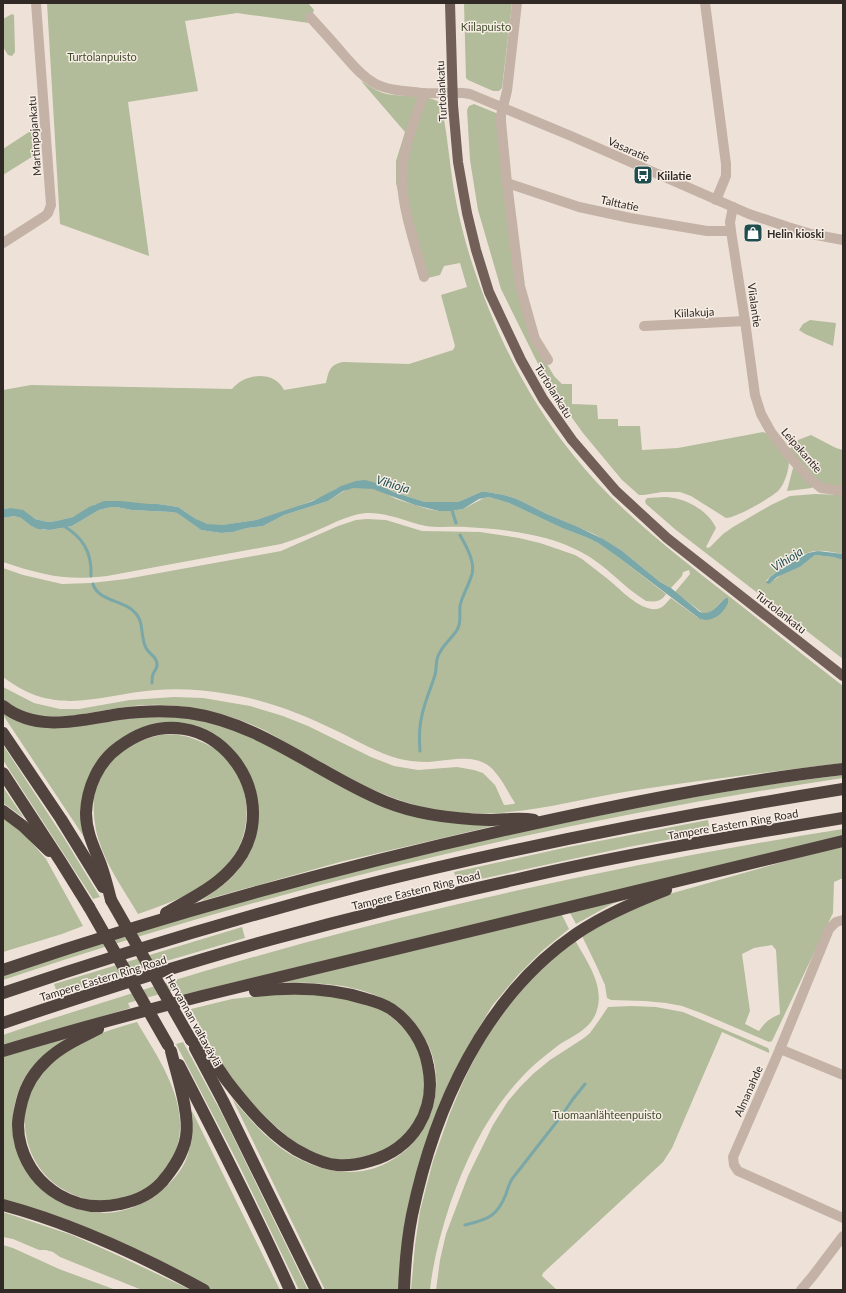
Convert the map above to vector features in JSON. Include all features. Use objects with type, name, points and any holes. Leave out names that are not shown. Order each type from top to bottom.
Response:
[{"type":"highway","points":[[3,706],[23,718],[54,723],[75,722],[141,712],[188,713],[206,716],[235,725],[261,736],[363,791],[386,802],[411,810],[460,818],[495,820],[523,818],[543,821]]},
{"type":"highway","points":[[112,900],[87,826],[87,803],[93,779],[106,758],[125,742],[136,736],[156,729],[187,729],[214,740],[228,751],[237,764],[246,782],[252,801],[253,817],[244,852],[230,870],[214,885],[149,923]]},
{"type":"highway","name":"Hervannan valtaväylä","points":[[3,733],[112,900],[191,1040],[316,1290]]},
{"type":"highway","points":[[3,970],[149,923],[357,865],[543,821],[660,797],[759,780],[843,769]]},
{"type":"highway","points":[[3,773],[89,907],[170,1048],[260,1225],[290,1290]]},
{"type":"highway","name":"Tampere Eastern Ring Road","points":[[3,993],[170,940],[361,886],[511,851],[659,821],[843,789]]},
{"type":"highway","points":[[3,811],[23,826],[61,862]]},
{"type":"highway","name":"Tampere Eastern Ring Road","points":[[3,1023],[72,1000],[265,942],[519,878],[665,849],[843,818]]},
{"type":"highway","points":[[3,1051],[202,996],[704,874],[843,842]]},
{"type":"highway","points":[[404,1290],[412,1215],[422,1174],[434,1135],[464,1066],[480,1037],[496,1013],[514,990],[532,971],[552,952],[575,934],[619,909],[704,874]]},
{"type":"highway","points":[[3,964],[22,963]]},
{"type":"highway","points":[[191,1040],[209,1056],[226,1081],[258,1119],[290,1146],[305,1155],[325,1162],[338,1165],[353,1165],[379,1159],[392,1153],[406,1142],[415,1132],[422,1120],[427,1106],[430,1091],[430,1074],[421,1043],[403,1019],[390,1009],[376,1002],[344,993],[299,988],[202,996]]},
{"type":"highway","points":[[126,1016],[74,1041],[60,1050],[46,1061],[28,1085],[19,1113],[18,1126],[20,1141],[24,1155],[32,1169],[40,1181],[53,1192],[72,1201],[91,1206],[108,1207],[128,1203],[145,1197],[170,1173],[180,1156],[186,1137],[186,1118],[170,1048]]},
{"type":"highway","points":[[3,1205],[89,1234],[156,1264],[204,1290]]},
{"type":"main road","name":"Turtolankatu","points":[[450,3],[453,93],[458,162],[467,213],[476,250],[489,292],[521,360],[542,398],[572,440],[616,491],[667,538],[843,676]]},
{"type":"street","name":"Martinpojankatu","points":[[3,243],[45,216],[51,205],[36,3]]},
{"type":"street","points":[[517,3],[507,91],[501,115],[501,122],[520,286],[535,339],[548,360]]},
{"type":"street","points":[[705,3],[726,164],[726,176],[716,200]]},
{"type":"street","name":"Vasaratie","points":[[310,17],[351,63],[373,83],[388,88],[424,93],[470,94],[733,207],[769,221],[811,234],[843,240]]},
{"type":"street","points":[[424,93],[404,156],[402,178],[406,212],[424,277]]},
{"type":"street","name":"Talttatie","points":[[507,183],[579,207],[630,218],[707,231],[731,230]]},
{"type":"street","name":"Viialantie","points":[[733,207],[730,222],[758,407]]},
{"type":"street","name":"Kiilakuja","points":[[644,326],[745,321]]},
{"type":"street","name":"Leipakantie","points":[[758,407],[771,432],[810,479],[821,488],[843,491]]},
{"type":"street","name":"Almanahde","points":[[843,920],[836,922],[829,929],[780,1049],[732,1157],[734,1165],[738,1171],[743,1174],[843,1218]]},
{"type":"street","points":[[780,1049],[843,1075]]},
{"type":"street","points":[[800,1290],[812,1278],[843,1236]]},
{"type":"green space","name":"Turtolanpuisto","points":[[47,3],[308,3],[314,10],[309,23],[237,13],[185,21],[198,91],[128,102],[149,256],[60,224]]},
{"type":"green space","name":"Kiilapuisto","points":[[464,3],[512,3],[502,88],[499,91],[493,91],[466,78]]},
{"type":"green space","points":[[12,14],[14,15],[15,52],[12,56],[8,55],[3,47],[3,19]]},
{"type":"green space","points":[[361,81],[383,93],[429,98],[441,104],[457,204],[471,260],[501,338],[541,411],[557,434],[589,474],[639,523],[675,554],[843,686],[843,763],[657,787],[525,810],[499,813],[446,811],[418,806],[386,795],[340,773],[262,729],[221,714],[183,707],[150,705],[54,717],[30,714],[12,706],[3,699],[3,687],[34,703],[60,709],[79,709],[130,700],[174,697],[203,698],[250,706],[283,716],[308,726],[371,757],[394,766],[418,770],[457,767],[483,773],[495,785],[504,805],[514,804],[515,803],[497,774],[489,766],[482,762],[467,759],[450,759],[427,762],[392,757],[297,713],[257,700],[210,691],[174,689],[156,690],[77,701],[41,697],[23,690],[3,677],[3,568],[23,575],[62,584],[91,583],[126,579],[281,551],[338,526],[356,520],[367,519],[386,520],[422,531],[480,532],[540,543],[575,555],[582,559],[631,599],[644,607],[651,609],[657,609],[665,605],[671,598],[703,620],[726,598],[711,612],[704,614],[675,592],[690,574],[689,570],[683,572],[682,576],[671,588],[660,582],[621,550],[594,534],[547,514],[517,499],[487,492],[481,492],[458,502],[436,503],[425,502],[393,492],[376,483],[348,484],[335,489],[322,497],[291,509],[256,520],[216,526],[202,523],[178,507],[158,504],[96,504],[73,517],[48,522],[35,519],[10,508],[3,509],[3,390],[31,385],[232,389],[244,380],[259,376],[273,379],[284,390],[326,383],[330,369],[338,363],[409,364],[453,350],[455,346],[441,295],[467,287],[460,263],[444,266],[440,275],[420,280],[396,183],[396,161],[405,132]]},
{"type":"green space","points":[[474,104],[496,113],[516,286],[544,359],[554,376],[562,384],[572,384],[572,404],[597,405],[598,419],[618,419],[618,426],[640,426],[642,450],[678,448],[763,432],[768,434],[789,460],[785,480],[775,494],[737,515],[726,518],[691,496],[680,492],[662,492],[639,495],[622,480],[583,433],[554,393],[543,374],[501,289],[478,210],[470,160],[467,110],[469,106]]},
{"type":"green space","points":[[35,128],[38,153],[3,175],[3,149]]},
{"type":"green space","points":[[810,320],[836,323],[833,346],[799,330],[803,324]]},
{"type":"green space","points":[[811,435],[843,450],[843,488],[821,484],[789,450],[798,440]]},
{"type":"green space","points":[[795,467],[812,486],[812,488],[787,491],[793,468]]},
{"type":"green space","points":[[365,487],[382,491],[396,499],[439,511],[463,509],[489,497],[509,503],[598,543],[666,594],[658,601],[646,601],[590,557],[568,546],[540,537],[495,529],[426,526],[374,513],[352,516],[281,544],[107,576],[79,578],[54,576],[3,562],[3,518],[14,516],[21,518],[31,526],[44,530],[50,530],[72,526],[99,510],[116,507],[132,510],[177,513],[201,530],[221,533],[233,532],[263,526],[284,515],[328,501],[347,489]]},
{"type":"green space","points":[[815,494],[843,495],[843,554],[824,551],[810,552],[777,572],[766,581],[774,580],[781,575],[800,567],[815,555],[843,560],[843,659],[676,530],[646,504],[645,501],[647,498],[670,497],[686,501],[704,512],[716,528],[706,547],[708,548],[733,527],[771,505],[790,496]]},
{"type":"green space","points":[[3,711],[18,720],[187,716],[243,731],[346,789],[498,825],[340,862],[201,901],[234,875],[248,854],[255,836],[257,817],[256,798],[251,780],[243,763],[231,748],[211,735],[157,725],[136,730],[120,739],[100,758],[89,776],[88,843],[3,715]]},
{"type":"green space","points":[[160,735],[189,737],[220,752],[230,762],[238,774],[246,802],[246,816],[240,845],[233,857],[214,878],[190,893],[164,905],[138,914],[102,851],[94,818],[95,792],[96,785],[101,774],[120,753],[136,743]]},
{"type":"green space","points":[[3,745],[64,838],[100,897],[93,899],[3,760]]},
{"type":"green space","points":[[843,775],[843,778],[630,814],[418,860],[209,916],[3,980],[3,974],[161,924],[321,879],[468,843],[650,805],[759,786]]},
{"type":"green space","points":[[3,787],[24,818],[3,803]]},
{"type":"green space","points":[[3,817],[25,835],[46,859],[83,926],[3,952]]},
{"type":"green space","points":[[708,820],[710,832],[628,847],[458,884],[454,872],[568,847]]},
{"type":"green space","points":[[843,829],[843,837],[181,995],[178,989],[128,1003],[130,1008],[3,1046],[3,1035],[152,987],[375,924],[499,895],[695,854]]},
{"type":"green space","points":[[843,845],[843,878],[834,882],[833,913],[772,1041],[769,1042],[682,1006],[645,1001],[611,1000],[607,998],[605,985],[582,936],[641,904],[673,893]],"holes":[[[772,945],[776,950],[780,1014],[773,1017],[763,1025],[759,1031],[745,1024],[750,1011],[742,954],[754,948]]]},
{"type":"green space","points":[[637,894],[612,904],[576,924],[569,911]]},
{"type":"green space","points":[[561,913],[569,929],[542,951],[518,975],[492,1006],[472,1039],[452,1079],[399,1290],[325,1290],[232,1098],[254,1124],[289,1154],[317,1167],[336,1171],[356,1172],[375,1168],[393,1159],[408,1148],[421,1133],[430,1117],[435,1099],[436,1080],[434,1061],[427,1042],[420,1030],[405,1013],[388,1001],[361,990],[332,984],[273,983]]},
{"type":"green space","points":[[242,927],[245,938],[139,969],[58,995],[54,984]]},
{"type":"green space","points":[[575,940],[590,966],[597,984],[599,994],[596,1013],[585,1028],[560,1044],[534,1065],[519,1080],[494,1112],[483,1129],[457,1184],[438,1247],[430,1290],[411,1290],[420,1211],[433,1161],[463,1082],[479,1050],[497,1021],[534,975]]},
{"type":"green space","points":[[327,994],[354,1000],[380,1009],[402,1026],[411,1036],[417,1048],[424,1071],[421,1107],[410,1129],[402,1138],[383,1153],[338,1160],[314,1154],[296,1144],[265,1117],[240,1089],[218,1059],[191,1009],[232,999],[266,995]]},
{"type":"green space","name":"Tuomaanlähteenpuisto","points":[[608,1007],[656,1007],[683,1012],[768,1048],[769,1053],[722,1032],[672,1148],[663,1162],[543,1273],[542,1276],[557,1290],[436,1290],[440,1260],[446,1234],[468,1176],[493,1125],[508,1101],[533,1074],[550,1060],[590,1033]]},
{"type":"green space","points":[[137,1022],[164,1069],[177,1102],[180,1119],[179,1136],[175,1154],[152,1186],[134,1195],[116,1201],[97,1201],[72,1194],[53,1183],[45,1175],[33,1158],[26,1137],[24,1117],[26,1103],[35,1083],[49,1065],[65,1051],[74,1045],[97,1035]]},
{"type":"green space","points":[[70,1036],[47,1052],[30,1071],[23,1082],[14,1107],[13,1126],[18,1152],[78,1209],[102,1213],[129,1209],[155,1196],[166,1187],[183,1166],[190,1147],[192,1111],[280,1290],[211,1290],[176,1270],[3,1199],[3,1057]]},
{"type":"green space","points":[[183,1042],[222,1114],[308,1290],[299,1290],[238,1163],[176,1044]]},
{"type":"green space","points":[[3,1212],[72,1235],[191,1290],[142,1290],[60,1257],[53,1252],[39,1250],[13,1239],[3,1237]]},
{"type":"green space","points":[[3,1245],[59,1269],[116,1290],[3,1290]]},
{"type":"water","points":[[365,480],[376,483],[393,492],[425,502],[458,502],[481,492],[504,495],[517,499],[603,539],[621,550],[700,612],[708,613],[726,598],[728,598],[728,603],[717,617],[709,620],[700,619],[598,543],[509,503],[489,497],[479,499],[463,509],[439,511],[415,505],[373,489],[354,488],[343,491],[328,501],[284,515],[263,526],[221,533],[201,530],[177,513],[132,510],[116,507],[99,510],[72,526],[50,530],[38,529],[31,526],[21,518],[14,516],[3,518],[3,509],[10,508],[23,510],[35,519],[48,522],[56,521],[73,517],[89,507],[104,501],[120,501],[178,507],[196,519],[207,524],[222,525],[256,520],[313,501],[341,486],[356,481]]},
{"type":"water","points":[[818,551],[843,554],[843,560],[815,555],[800,567],[777,577],[769,584],[766,583],[770,577],[781,569],[808,553]]},
{"type":"waterway","points":[[451,507],[456,523]]},
{"type":"waterway","points":[[62,525],[76,535],[85,546],[90,560],[91,576]]},
{"type":"waterway","points":[[420,751],[421,720],[435,675],[437,659],[443,648],[459,627],[461,602],[470,581],[472,572],[472,561],[460,535]]},
{"type":"waterway","points":[[93,584],[99,593],[104,597],[126,606],[136,613],[139,618],[144,643],[157,663],[157,668],[153,675],[152,683]]},
{"type":"waterway","points":[[465,1225],[486,1219],[499,1208],[512,1179],[585,1084]]},
{"type":"place","name":"Kiilatie","points":[[643,175]]},
{"type":"place","name":"Helin kioski","points":[[753,233]]},
{"type":"water label","name":"Vihioja","points":[[393,484]]},
{"type":"water label","name":"Vihioja","points":[[787,559]]}]
